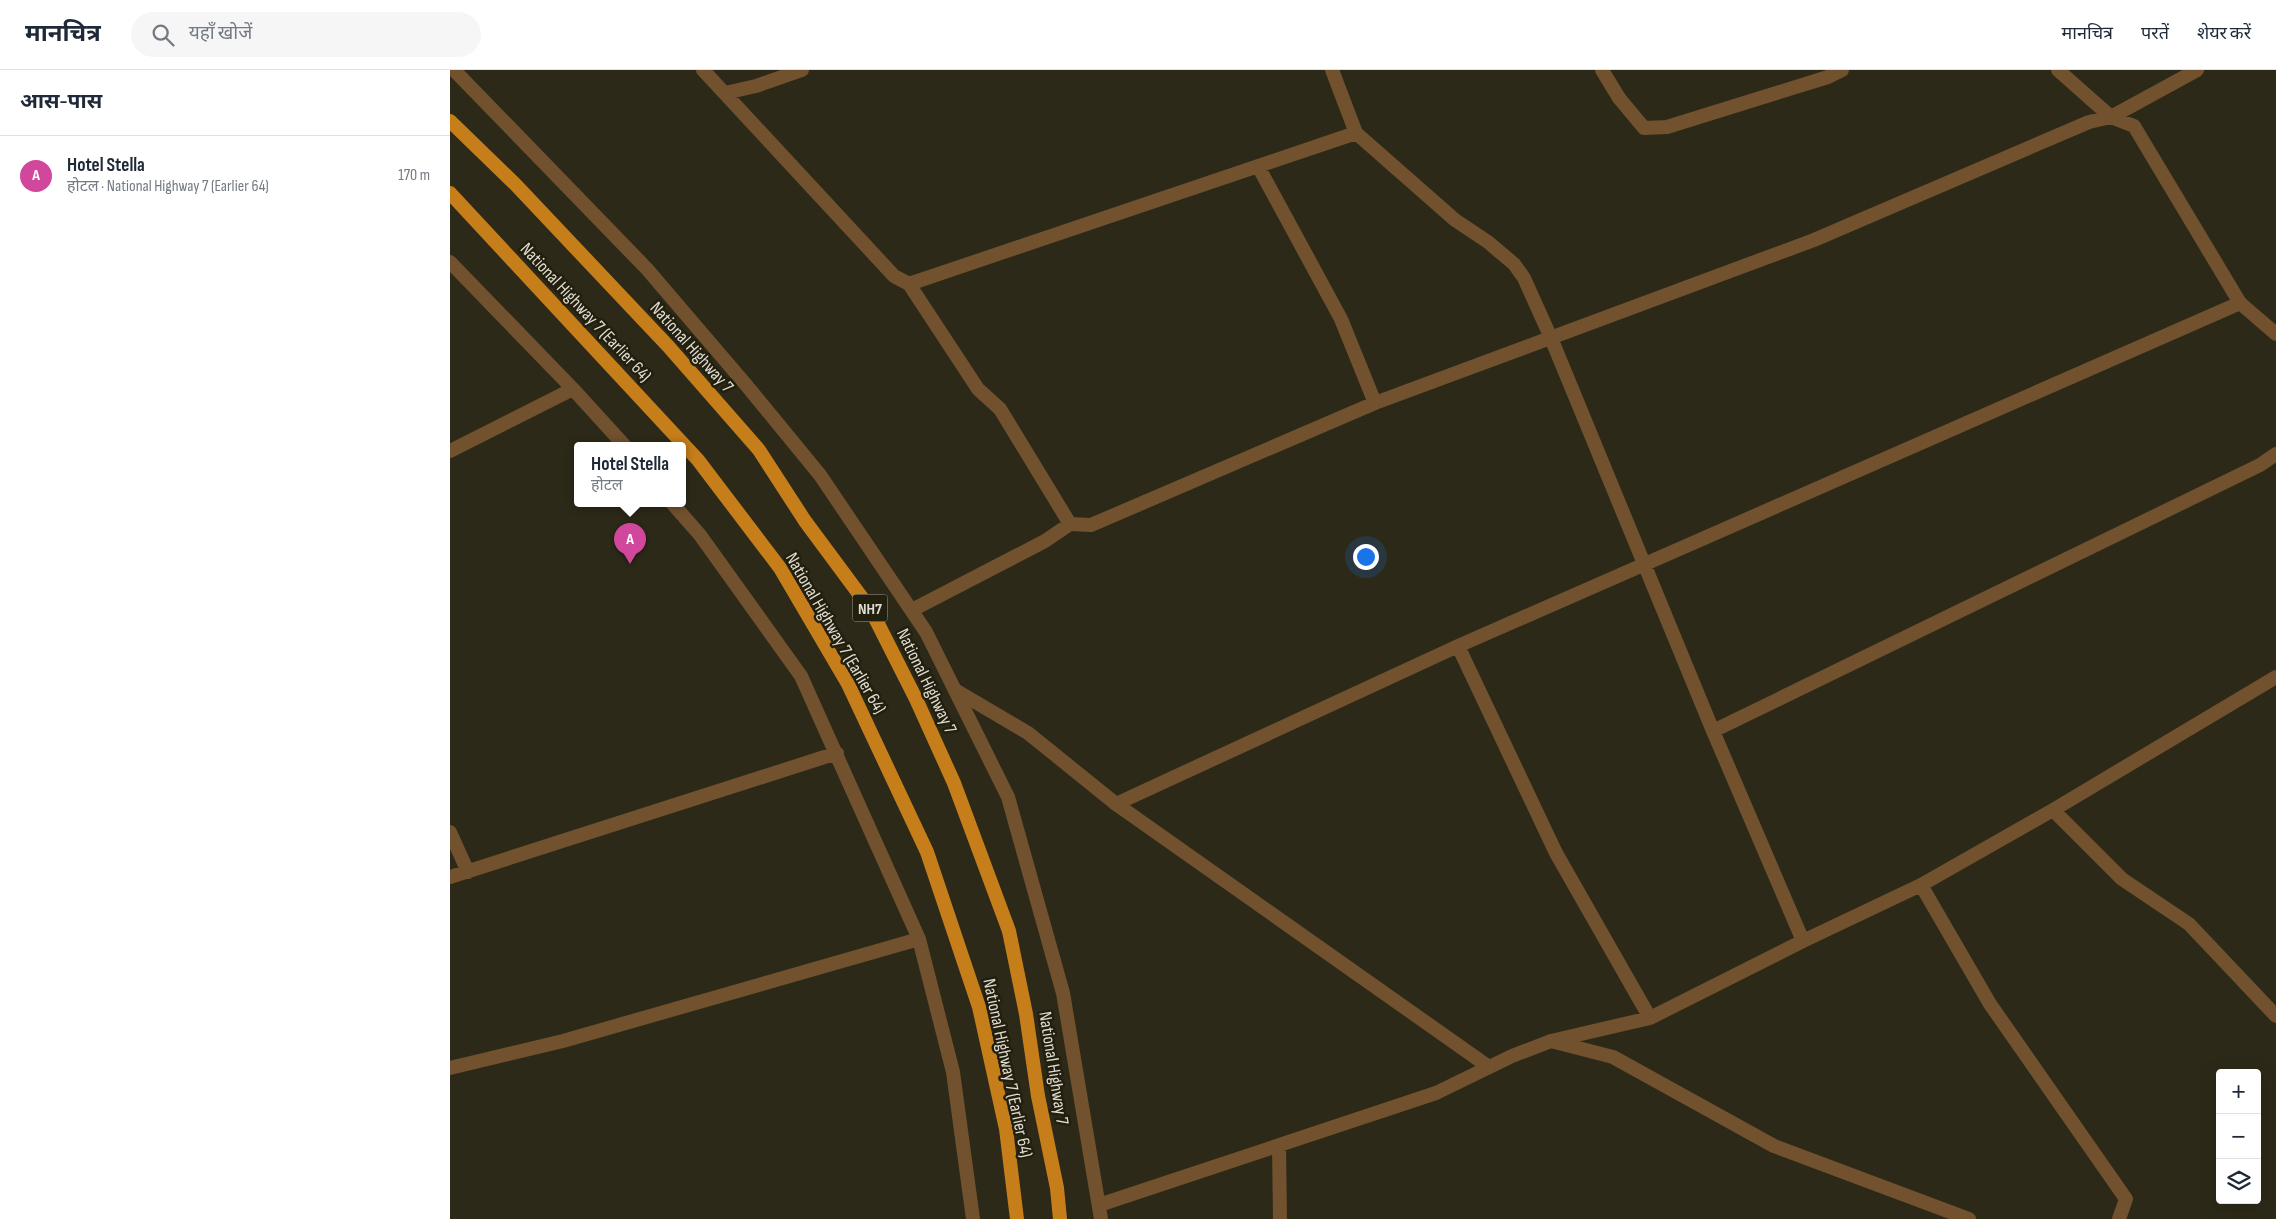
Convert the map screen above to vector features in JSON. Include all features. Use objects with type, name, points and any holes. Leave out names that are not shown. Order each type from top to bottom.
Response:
[{"type":"highway","name":"National Highway 7","points":[[450,121],[515,184],[661,339],[759,450],[805,521],[871,610],[916,699],[954,783],[1010,931],[1026,1014],[1038,1096],[1057,1188],[1060,1219]]},
{"type":"highway","name":"National Highway 7 (Earlier 64)","points":[[450,193],[681,442]]},
{"type":"highway","name":"National Highway 7 (Earlier 64)","points":[[686,447],[698,460],[780,568],[848,684],[927,852],[979,1007],[1006,1129],[1018,1219]]},
{"type":"street","points":[[454,70],[647,269],[741,379],[820,475],[926,632],[1008,797],[1063,993],[1101,1219]]},
{"type":"street","points":[[703,70],[894,276],[909,284],[978,388],[1000,409],[1070,524]]},
{"type":"street","points":[[725,94],[756,86],[802,70]]},
{"type":"street","points":[[1332,70],[1356,133],[1455,220],[1488,242],[1514,264],[1524,278],[1551,338],[1713,731],[1803,941]]},
{"type":"street","points":[[1602,70],[1619,98],[1644,128],[1667,127],[1828,77],[1842,70]]},
{"type":"street","points":[[2058,70],[2111,117],[2134,126],[2240,303],[2276,334]]},
{"type":"street","points":[[912,610],[1045,541],[1070,524],[1091,525],[1375,403],[1814,240],[2088,122],[2111,117],[2197,70]]},
{"type":"street","points":[[909,284],[1356,133]]},
{"type":"street","points":[[1258,166],[1342,319],[1375,403]]},
{"type":"street","points":[[450,262],[573,389],[621,442]]},
{"type":"street","points":[[1116,804],[1458,646],[2240,303]]},
{"type":"street","points":[[450,451],[573,389]]},
{"type":"street","points":[[1713,731],[2260,465],[2276,454]]},
{"type":"street","points":[[676,507],[700,535],[801,676],[919,939],[953,1072],[973,1219]]},
{"type":"street","points":[[1458,646],[1556,853],[1650,1018]]},
{"type":"street","points":[[1099,1205],[1436,1093],[1489,1067],[1551,1041],[1650,1018],[1803,941],[1921,885],[2053,810],[2276,677]]},
{"type":"street","points":[[955,690],[1028,733],[1116,804],[1489,1067]]},
{"type":"street","points":[[450,878],[837,753]]},
{"type":"street","points":[[2053,810],[2122,880],[2190,924],[2276,1016]]},
{"type":"street","points":[[450,832],[468,872]]},
{"type":"street","points":[[1921,885],[1990,1004],[2126,1199],[2119,1219]]},
{"type":"street","points":[[450,1068],[563,1040],[919,939]]},
{"type":"street","points":[[1551,1041],[1613,1058],[1774,1146],[1969,1219]]},
{"type":"street","points":[[1279,1144],[1280,1219]]},
{"type":"place","name":"Hotel Stella","points":[[630,564]]}]
